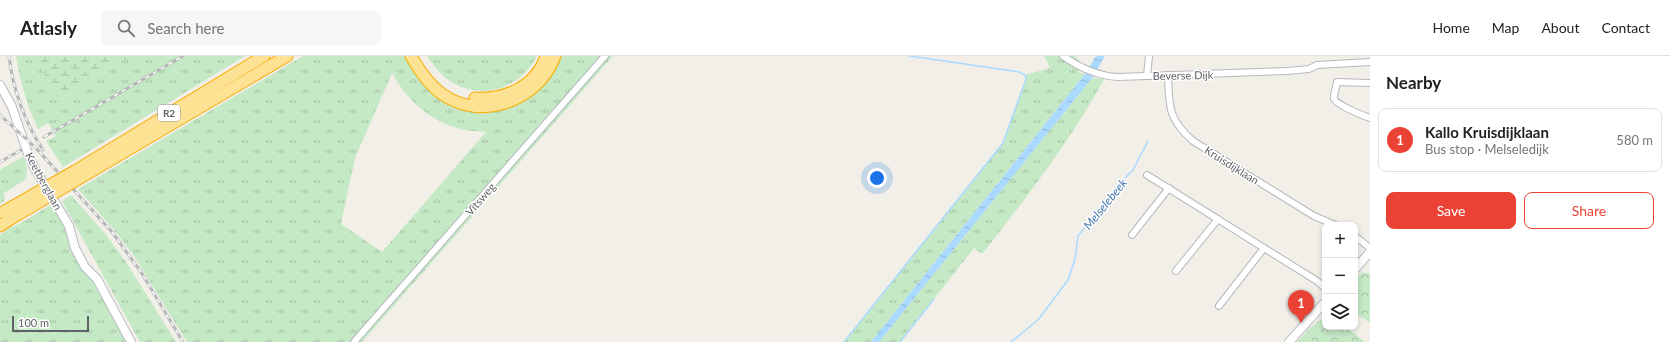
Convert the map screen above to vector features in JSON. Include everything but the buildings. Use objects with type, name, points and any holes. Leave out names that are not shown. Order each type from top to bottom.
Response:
[{"type":"highway","name":"R2","points":[[2,219],[77,174],[264,56]]},
{"type":"highway","name":"R2","points":[[77,174],[287,56]]},
{"type":"highway","points":[[411,56],[427,80],[443,94],[458,102],[471,106],[498,106],[516,100],[530,91],[544,76],[555,56]]},
{"type":"highway","points":[[418,56],[427,70],[446,88],[460,95],[485,99],[498,97],[521,88],[530,81],[538,71],[546,56]]},
{"type":"main road","name":"Keetberglaan","points":[[0,85],[12,108],[34,167],[72,232],[75,248],[85,267],[97,279],[131,342]]},
{"type":"main road","points":[[1358,266],[1370,252]]},
{"type":"main road","points":[[1289,342],[1322,305]]},
{"type":"street","name":"Vitsweg","points":[[354,342],[605,56]]},
{"type":"street","name":"Beverse Dijk","points":[[1063,56],[1084,69],[1113,77],[1287,72],[1309,68],[1318,64],[1370,62]]},
{"type":"street","points":[[1147,76],[1149,56]]},
{"type":"street","name":"Kruisdijklaan","points":[[1168,75],[1169,105],[1177,124],[1183,132],[1193,141],[1314,216],[1328,222]]},
{"type":"street","points":[[1370,83],[1337,82],[1334,98],[1335,101],[1351,110],[1370,118]]},
{"type":"street","points":[[1148,175],[1322,286]]},
{"type":"street","points":[[1132,235],[1168,188]]},
{"type":"street","points":[[1176,271],[1218,219]]},
{"type":"street","points":[[1358,238],[1370,248]]},
{"type":"street","points":[[1219,306],[1264,248]]},
{"type":"green space","points":[[16,56],[37,56],[38,62],[59,100],[129,56],[245,56],[63,167],[46,141],[56,136],[48,123],[38,129],[34,120],[27,102]]},
{"type":"green space","points":[[37,56],[129,56],[59,100],[38,62]]},
{"type":"green space","points":[[303,56],[406,56],[419,77],[487,111],[506,108],[558,56],[613,56],[362,342],[187,342],[134,256],[114,230],[78,189]],"holes":[[[392,73],[398,83],[414,102],[432,117],[453,127],[468,131],[486,132],[382,252],[341,224],[355,158]]]},
{"type":"green space","points":[[427,56],[537,56],[530,67],[511,84],[487,91],[462,87],[446,79]]},
{"type":"green space","points":[[1042,56],[1075,56],[1082,64],[1078,72],[1085,74],[871,342],[844,342],[1003,143],[1026,79],[1025,75],[1050,68],[1045,57]]},
{"type":"green space","points":[[1092,78],[1104,79],[1077,125],[1031,191],[982,254],[974,248],[900,342],[879,342]]},
{"type":"green space","points":[[24,156],[27,167],[26,179],[4,193],[5,200],[0,204],[0,170]]},
{"type":"green space","points":[[71,195],[107,236],[126,262],[176,342],[140,342],[62,201]]},
{"type":"green space","points":[[52,204],[62,220],[69,243],[86,275],[94,279],[128,342],[0,342],[0,235]]},
{"type":"green space","points":[[1363,272],[1370,274],[1370,323],[1358,314],[1358,277]]},
{"type":"green space","points":[[1322,318],[1322,330],[1350,330],[1365,342],[1297,342],[1311,327]]},
{"type":"water","points":[[1096,56],[1105,56],[1092,78],[879,342],[871,342],[1085,74]]},
{"type":"waterway","points":[[844,342],[1003,143],[1026,79],[1025,75],[1019,72],[910,56]]},
{"type":"waterway","name":"Melselebeek","points":[[1011,342],[1038,320],[1068,280],[1075,259],[1078,236],[1118,185],[1133,170],[1148,141]]},
{"type":"waterway","points":[[900,342],[934,299]]},
{"type":"railway","points":[[9,56],[13,81],[25,117],[43,150]]},
{"type":"railway","points":[[44,137],[183,56]]},
{"type":"railway","points":[[0,115],[36,148],[112,232],[141,272],[183,342]]},
{"type":"railway","points":[[0,162],[21,150]]},
{"type":"place","name":"Kallo Kruisdijklaan","points":[[1301,323]]}]
